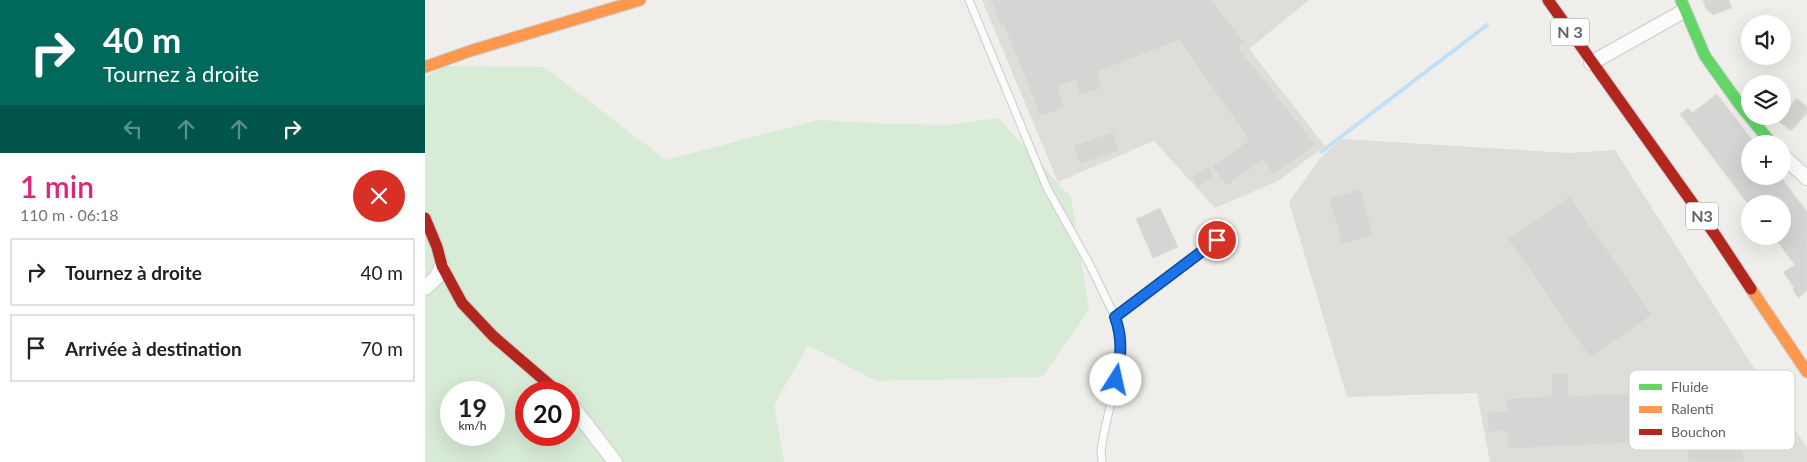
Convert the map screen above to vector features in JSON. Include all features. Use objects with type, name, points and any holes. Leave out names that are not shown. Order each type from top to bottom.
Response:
[{"type":"main road","points":[[425,67],[470,51],[640,0]]},
{"type":"main road","name":"N 3","points":[[1548,0],[1591,63]]},
{"type":"main road","points":[[1683,5],[1705,56],[1740,105],[1765,135]]},
{"type":"main road","name":"N3","points":[[1591,63],[1716,236],[1807,372]]},
{"type":"main road","points":[[425,218],[437,247],[442,266],[462,303],[493,336],[545,381]]},
{"type":"street","points":[[1591,63],[1683,5]]},
{"type":"street","points":[[1791,163],[1807,178]]},
{"type":"street","points":[[425,288],[436,278],[442,266]]},
{"type":"street","points":[[580,416],[615,462]]},
{"type":"lane","points":[[969,0],[1047,188],[1089,265],[1115,317],[1121,334],[1120,362],[1104,433],[1101,450],[1102,462]]},
{"type":"lane","points":[[1115,317],[1217,240]]},
{"type":"shaded area","points":[[982,0],[1309,0],[1249,49],[1325,146],[1278,181],[1215,208],[1154,141],[1058,182]]},
{"type":"shaded area","points":[[1341,139],[1569,153],[1615,150],[1755,370],[1629,370],[1629,450],[1795,450],[1795,430],[1807,448],[1807,462],[1490,462],[1477,393],[1347,397],[1289,202],[1322,156]]},
{"type":"green space","points":[[444,66],[544,67],[666,160],[818,120],[946,125],[998,118],[1071,197],[1089,310],[1042,377],[876,381],[808,345],[774,405],[784,462],[425,462],[425,78]]},
{"type":"building","points":[[991,0],[1211,0],[1245,43],[1238,47],[1316,145],[1273,174],[1263,160],[1226,186],[1212,166],[1249,140],[1179,40],[1097,72],[1102,88],[1080,95],[1075,80],[1058,87],[1064,108],[1039,116],[1003,24],[1000,24]]},
{"type":"building","points":[[1703,0],[1729,0],[1732,8],[1713,15],[1706,9]]},
{"type":"building","points":[[1717,94],[1748,135],[1741,135],[1741,185],[1787,185],[1807,212],[1807,290],[1799,298],[1783,272],[1795,265],[1780,245],[1791,245],[1791,195],[1741,195],[1680,114],[1688,108],[1692,113]]},
{"type":"building","points":[[1797,98],[1807,107],[1807,113],[1791,131],[1783,125],[1791,125],[1791,105]]},
{"type":"building","points":[[1113,132],[1119,150],[1080,164],[1073,146]]},
{"type":"building","points":[[1208,166],[1214,175],[1199,187],[1192,178]]},
{"type":"building","points":[[1361,189],[1373,236],[1342,244],[1329,198]]},
{"type":"building","points":[[1570,196],[1652,315],[1590,357],[1508,239]]},
{"type":"building","points":[[1160,208],[1178,247],[1153,258],[1136,219]]},
{"type":"building","points":[[1552,373],[1568,373],[1568,396],[1629,393],[1629,443],[1508,449],[1508,431],[1488,432],[1488,412],[1507,411],[1506,399],[1551,396]]},
{"type":"building","points":[[1687,450],[1743,450],[1744,462],[1688,462]]},
{"type":"waterway","points":[[1321,152],[1487,25]]},
{"type":"traffic: fast","points":[[1681,0],[1705,56],[1740,105],[1765,135]]},
{"type":"traffic: slow","points":[[425,67],[470,51],[640,0]]},
{"type":"traffic: slow","points":[[1751,289],[1807,372]]},
{"type":"traffic: jam","points":[[1548,0],[1716,236],[1751,289]]},
{"type":"traffic: jam","points":[[425,218],[437,247],[442,266],[462,303],[493,336],[545,381]]},
{"type":"route","points":[[1116,380],[1120,362],[1121,334],[1115,317],[1217,240]]}]
